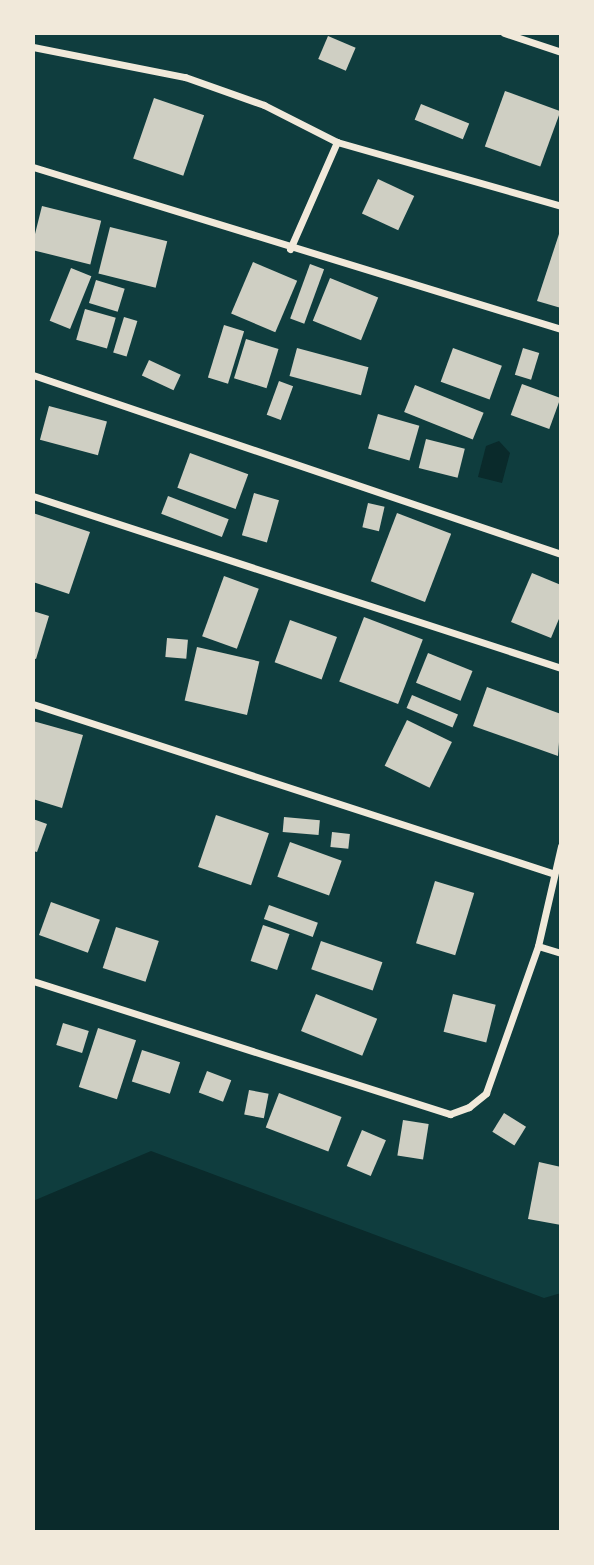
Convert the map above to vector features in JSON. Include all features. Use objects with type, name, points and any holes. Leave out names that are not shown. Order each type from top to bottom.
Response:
[{"type":"street","points":[[504,33],[561,52]]},
{"type":"street","points":[[33,47],[185,76],[264,105],[337,142],[561,206]]},
{"type":"street","points":[[290,248],[337,142]]},
{"type":"street","points":[[33,167],[561,329]]},
{"type":"street","points":[[33,375],[561,554]]},
{"type":"street","points":[[33,496],[561,668]]},
{"type":"street","points":[[33,704],[552,873]]},
{"type":"street","points":[[33,981],[450,1114],[469,1107],[486,1093],[538,946],[552,873],[561,846]]},
{"type":"street","points":[[538,946],[561,953]]},
{"type":"water","points":[[499,441],[510,453],[502,483],[478,477],[486,446]]},
{"type":"water","points":[[151,1151],[544,1298],[561,1293],[561,1532],[33,1532],[33,1201]]},
{"type":"building","points":[[328,36],[356,48],[346,71],[318,59]]},
{"type":"building","points":[[505,91],[560,111],[540,167],[485,146]]},
{"type":"building","points":[[154,98],[204,115],[183,176],[133,159]]},
{"type":"building","points":[[421,104],[469,123],[463,139],[415,120]]},
{"type":"building","points":[[378,179],[414,196],[398,230],[362,213]]},
{"type":"building","points":[[42,206],[101,221],[90,264],[33,250]]},
{"type":"building","points":[[110,227],[167,241],[156,288],[98,274]]},
{"type":"building","points":[[561,228],[561,308],[537,301]]},
{"type":"building","points":[[253,262],[297,281],[275,332],[231,314]]},
{"type":"building","points":[[310,264],[324,269],[304,324],[290,319]]},
{"type":"building","points":[[71,268],[91,276],[70,329],[50,321]]},
{"type":"building","points":[[330,278],[378,297],[361,340],[313,321]]},
{"type":"building","points":[[96,280],[125,289],[118,312],[89,303]]},
{"type":"building","points":[[85,309],[116,318],[107,349],[76,340]]},
{"type":"building","points":[[124,317],[137,321],[127,356],[113,352]]},
{"type":"building","points":[[224,325],[244,331],[228,384],[208,378]]},
{"type":"building","points":[[246,339],[279,349],[267,388],[234,378]]},
{"type":"building","points":[[297,348],[368,367],[361,395],[289,376]]},
{"type":"building","points":[[453,348],[502,366],[490,400],[441,382]]},
{"type":"building","points":[[523,348],[539,353],[531,380],[515,375]]},
{"type":"building","points":[[149,360],[181,375],[174,390],[142,375]]},
{"type":"building","points":[[279,381],[293,386],[281,420],[267,415]]},
{"type":"building","points":[[522,384],[561,398],[549,429],[511,415]]},
{"type":"building","points":[[415,385],[484,413],[473,440],[404,412]]},
{"type":"building","points":[[49,406],[107,422],[98,455],[40,440]]},
{"type":"building","points":[[378,414],[419,426],[409,460],[368,449]]},
{"type":"building","points":[[426,439],[465,449],[458,478],[419,468]]},
{"type":"building","points":[[190,453],[248,474],[236,509],[177,488]]},
{"type":"building","points":[[254,493],[279,500],[267,542],[242,535]]},
{"type":"building","points":[[168,496],[229,519],[222,537],[161,514]]},
{"type":"building","points":[[368,503],[385,507],[379,531],[362,527]]},
{"type":"building","points":[[33,513],[90,532],[69,594],[33,582]]},
{"type":"building","points":[[397,513],[451,534],[425,602],[371,581]]},
{"type":"building","points":[[532,573],[561,585],[561,614],[551,638],[511,622]]},
{"type":"building","points":[[224,576],[259,589],[237,649],[202,636]]},
{"type":"building","points":[[33,611],[49,616],[36,659],[33,658]]},
{"type":"building","points":[[364,617],[423,640],[398,704],[339,681]]},
{"type":"building","points":[[290,620],[337,637],[322,679],[275,662]]},
{"type":"building","points":[[167,638],[188,640],[186,659],[165,657]]},
{"type":"building","points":[[197,647],[259,661],[247,715],[185,701]]},
{"type":"building","points":[[428,653],[473,671],[461,701],[416,683]]},
{"type":"building","points":[[487,687],[561,714],[558,756],[473,726]]},
{"type":"building","points":[[412,695],[458,715],[453,727],[407,708]]},
{"type":"building","points":[[407,720],[452,742],[430,788],[385,766]]},
{"type":"building","points":[[33,721],[83,735],[62,808],[33,799]]},
{"type":"building","points":[[216,815],[269,833],[251,885],[198,867]]},
{"type":"building","points":[[284,817],[320,820],[319,835],[283,832]]},
{"type":"building","points":[[33,819],[47,824],[37,852],[33,851]]},
{"type":"building","points":[[332,832],[350,834],[348,849],[330,847]]},
{"type":"building","points":[[290,842],[342,861],[329,896],[277,877]]},
{"type":"building","points":[[435,881],[474,893],[455,955],[416,943]]},
{"type":"building","points":[[51,902],[100,920],[88,953],[39,935]]},
{"type":"building","points":[[269,905],[318,923],[313,937],[264,919]]},
{"type":"building","points":[[263,925],[289,934],[277,970],[251,961]]},
{"type":"building","points":[[116,927],[159,941],[146,982],[103,968]]},
{"type":"building","points":[[321,941],[382,962],[373,991],[311,969]]},
{"type":"building","points":[[316,994],[377,1019],[362,1056],[301,1031]]},
{"type":"building","points":[[453,994],[496,1005],[486,1042],[444,1032]]},
{"type":"building","points":[[63,1023],[89,1031],[82,1053],[56,1045]]},
{"type":"building","points":[[98,1028],[136,1040],[117,1099],[79,1087]]},
{"type":"building","points":[[142,1050],[180,1062],[170,1094],[132,1081]]},
{"type":"building","points":[[207,1071],[231,1080],[223,1102],[199,1092]]},
{"type":"building","points":[[249,1090],[269,1094],[264,1118],[244,1115]]},
{"type":"building","points":[[279,1093],[342,1117],[328,1152],[266,1128]]},
{"type":"building","points":[[504,1113],[526,1127],[514,1145],[492,1132]]},
{"type":"building","points":[[403,1120],[429,1124],[423,1160],[397,1156]]},
{"type":"building","points":[[362,1130],[386,1140],[371,1176],[347,1166]]},
{"type":"building","points":[[539,1162],[561,1167],[561,1225],[528,1219]]}]
